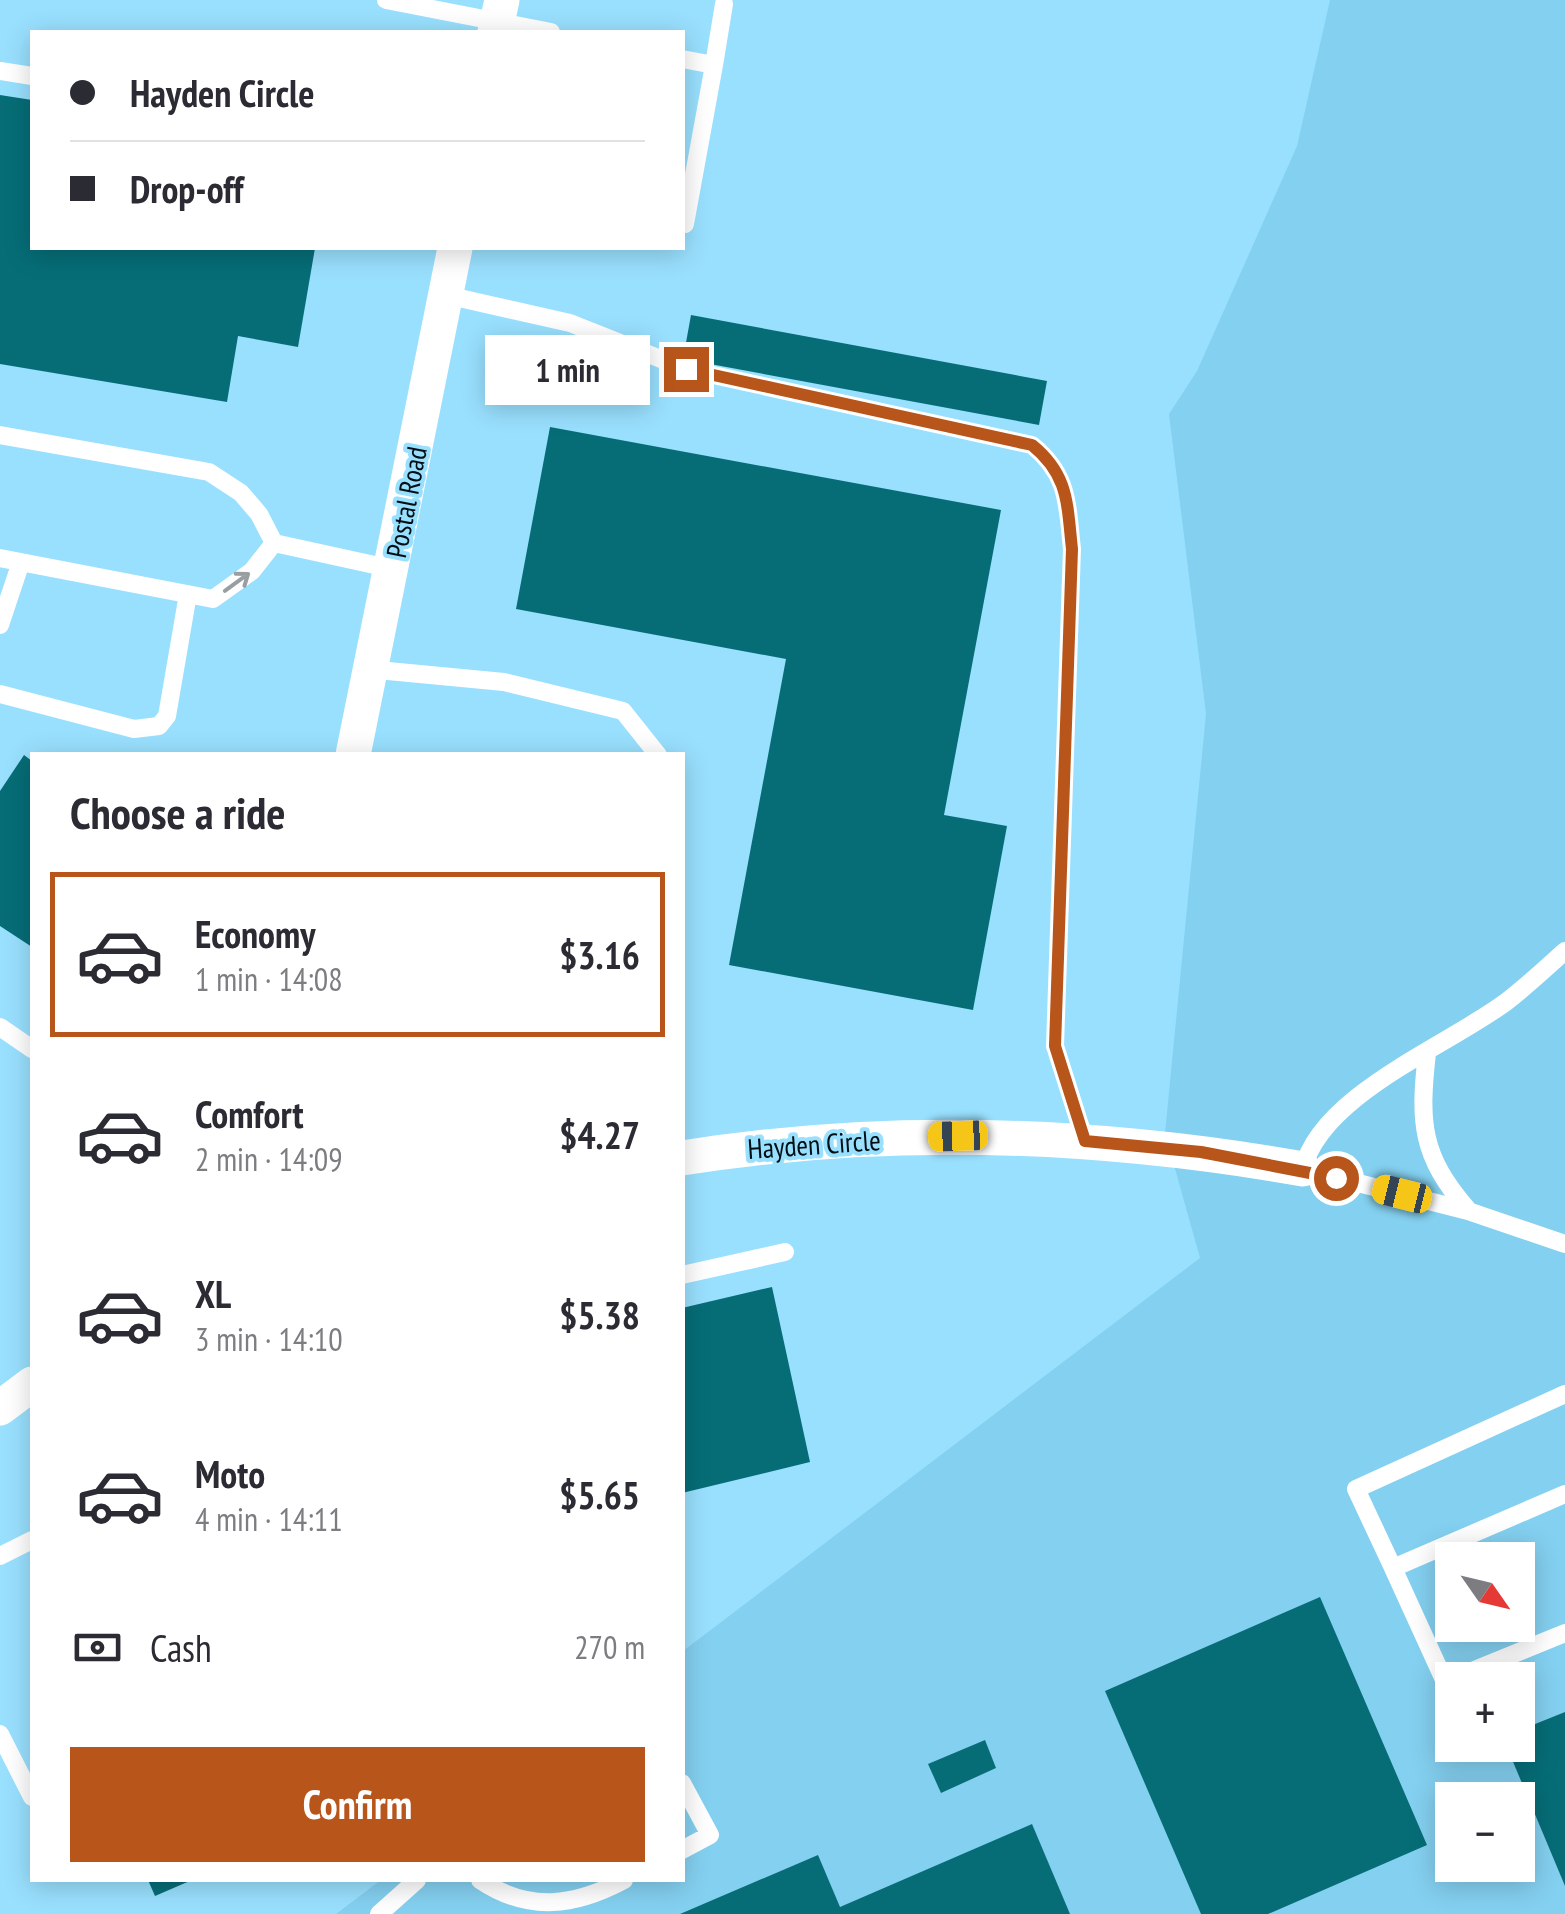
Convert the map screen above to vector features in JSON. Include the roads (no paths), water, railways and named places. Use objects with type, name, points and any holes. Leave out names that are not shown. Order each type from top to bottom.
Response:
[{"type":"street","name":"Postal Road","points":[[353,752],[367,669],[393,569],[455,250]]},
{"type":"street","name":"Hayden Circle","points":[[685,1158],[842,1139],[958,1136],[1085,1141],[1201,1152],[1303,1170]]},
{"type":"street","points":[[0,1408],[30,1386]]},
{"type":"lane","points":[[386,0],[498,18],[543,30]]},
{"type":"lane","points":[[685,224],[724,4]]},
{"type":"lane","points":[[685,59],[714,65]]},
{"type":"lane","points":[[0,71],[30,76]]},
{"type":"lane","points":[[446,295],[570,324],[686,369],[1032,445],[1055,464],[1066,497],[1072,549],[1055,1046],[1085,1141]]},
{"type":"lane","points":[[0,435],[210,472],[240,493],[259,514],[274,543]]},
{"type":"lane","points":[[274,543],[393,569]]},
{"type":"lane","points":[[0,558],[213,599],[252,571],[274,543]]},
{"type":"lane","points":[[0,624],[21,562]]},
{"type":"lane","points":[[0,694],[134,729],[160,726],[167,716],[188,594]]},
{"type":"lane","points":[[367,669],[504,682],[623,711],[656,752]]},
{"type":"lane","points":[[1565,952],[1507,1001],[1331,1119],[1307,1152],[1303,1170],[1468,1210],[1565,1244]]},
{"type":"lane","points":[[0,1027],[30,1047]]},
{"type":"lane","points":[[1427,1054],[1422,1114],[1425,1144],[1436,1169],[1468,1210]]},
{"type":"lane","points":[[685,1274],[786,1252]]},
{"type":"lane","points":[[1565,1394],[1356,1490],[1446,1682],[1565,1634]]},
{"type":"lane","points":[[1393,1568],[1565,1494]]},
{"type":"lane","points":[[0,1556],[30,1541]]},
{"type":"lane","points":[[0,1734],[30,1793]]},
{"type":"lane","points":[[685,1789],[710,1836],[685,1848]]},
{"type":"lane","points":[[379,1914],[415,1882]]},
{"type":"lane","points":[[485,1882],[544,1904],[571,1903],[619,1882]]}]
